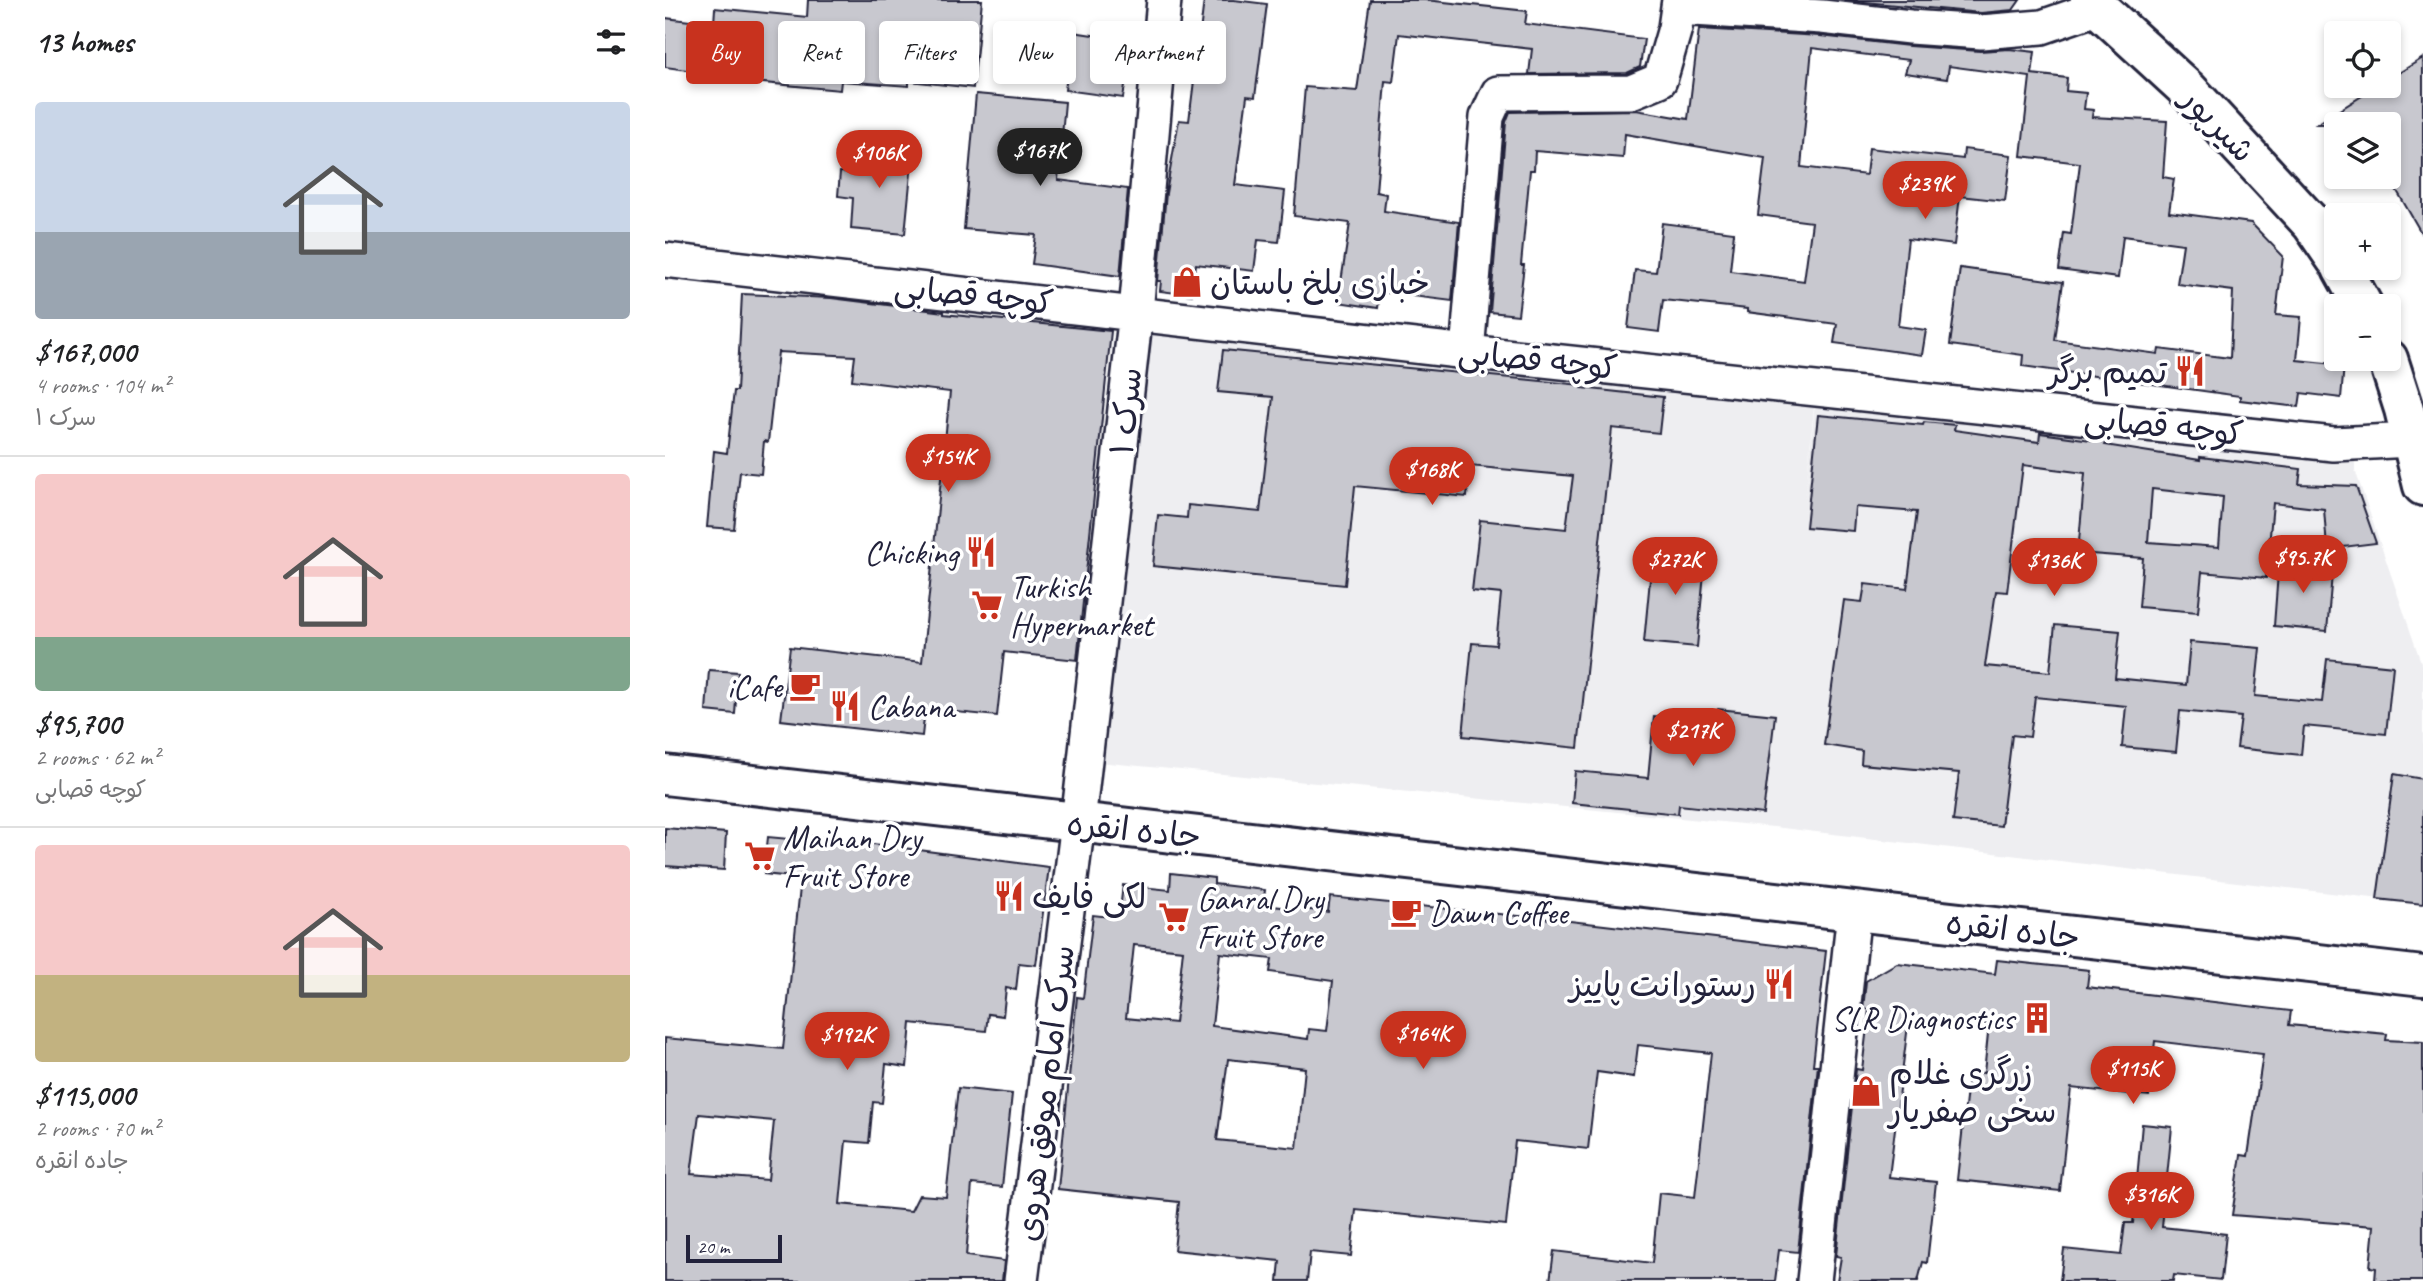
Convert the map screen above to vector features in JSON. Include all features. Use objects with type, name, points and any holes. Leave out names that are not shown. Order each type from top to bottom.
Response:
[{"type":"main road","name":"شیرپور","points":[[2093,4],[2187,90],[2312,224],[2324,242]]},
{"type":"main road","points":[[2391,371],[2423,486]]},
{"type":"main road","name":"جاده انقره","points":[[665,775],[1604,882]]},
{"type":"main road","name":"جادہ انقرہ","points":[[1604,882],[2423,976]]},
{"type":"street","name":"سرک ۱","points":[[1078,822],[1136,312],[1164,0]]},
{"type":"street","points":[[1467,352],[1487,117],[1498,93],[1630,92],[1660,80],[1679,4],[1981,32],[2042,27],[2093,4]]},
{"type":"street","name":"کوچه قصابی","points":[[665,260],[1467,352],[2334,444],[2411,440]]},
{"type":"street","name":"سرک امام موفق هروی","points":[[1021,1281],[1078,822]]},
{"type":"street","points":[[1814,1281],[1854,911]]},
{"type":"shaded area","points":[[1144,328],[1814,407],[1804,511],[1815,403],[2355,462],[2355,470],[2423,668],[2423,904],[1774,827],[1098,762]]},
{"type":"building","points":[[808,0],[982,0],[979,29],[979,21],[879,21],[879,84],[865,83],[865,21],[778,21],[778,84],[841,84],[840,90],[764,83],[764,21],[714,21],[715,8],[807,17]]},
{"type":"building","points":[[1204,0],[1267,4],[1255,97],[1247,96],[1235,185],[1285,191],[1279,242],[1258,240],[1254,271],[1196,264],[1192,295],[1160,291],[1161,281],[1158,281],[1166,193],[1179,120],[1189,121],[1194,84],[1226,84],[1226,21],[1201,21]]},
{"type":"building","points":[[1370,0],[1425,0],[1527,11],[1525,24],[1644,39],[1640,67],[1627,73],[1529,74],[1532,49],[1399,34],[1393,82],[1385,81],[1376,192],[1386,194],[1384,211],[1459,222],[1452,301],[1380,292],[1378,308],[1338,302],[1350,223],[1294,216],[1305,87],[1357,91]]},
{"type":"building","points":[[1843,0],[2020,0],[2013,10],[1981,13]]},
{"type":"building","points":[[665,18],[690,21],[686,21],[686,70],[665,67]]},
{"type":"building","points":[[1699,29],[1820,36],[1980,51],[2009,49],[2035,52],[2032,74],[2067,78],[2066,91],[2086,93],[2084,109],[2093,110],[2092,117],[2167,121],[2163,177],[2174,179],[2169,212],[2251,223],[2283,256],[2276,315],[2301,317],[2297,360],[2324,363],[2324,371],[2343,371],[2341,398],[2301,393],[2299,407],[2240,400],[2240,396],[2022,366],[2023,355],[1950,345],[1960,268],[2063,282],[2055,340],[2158,354],[2159,349],[2230,358],[2233,291],[2177,284],[2183,244],[2123,236],[2118,278],[2059,270],[2064,233],[2071,234],[2080,163],[2021,156],[2030,77],[1949,66],[1947,79],[1905,73],[1909,60],[1812,48],[1801,167],[1866,175],[1869,148],[1963,159],[1964,149],[2011,155],[2005,201],[1960,196],[1954,245],[1908,239],[1898,326],[1926,330],[1922,355],[1834,343],[1837,324],[1747,312],[1747,309],[1663,300],[1659,332],[1628,328],[1635,270],[1656,272],[1662,223],[1734,232],[1730,271],[1804,281],[1812,222],[1758,215],[1765,158],[1625,134],[1623,158],[1535,151],[1534,170],[1530,170],[1518,315],[1490,312],[1506,122],[1510,112],[1636,110],[1688,119]]},
{"type":"building","points":[[1076,32],[1090,35],[1090,84],[1125,84],[1123,98],[1065,90],[1066,84],[1076,84]]},
{"type":"building","points":[[2423,58],[2423,236],[2396,189],[2401,189],[2401,112],[2336,112],[2359,98],[2401,98],[2401,72]]},
{"type":"building","points":[[936,84],[973,84],[973,88]]},
{"type":"building","points":[[976,94],[1065,102],[1058,180],[1128,189],[1120,276],[1032,264],[1036,235],[964,229]]},
{"type":"building","points":[[858,147],[913,152],[905,234],[851,229],[853,198],[838,196],[840,172],[856,173]]},
{"type":"building","points":[[742,294],[831,298],[944,314],[1111,331],[1077,660],[1004,652],[997,716],[925,709],[922,736],[781,720],[790,647],[922,662],[950,392],[852,380],[855,356],[778,352],[768,442],[764,441],[761,474],[740,472],[734,529],[707,527],[714,451],[727,453],[734,391],[737,391]]},
{"type":"building","points":[[1223,350],[1582,385],[1581,388],[1663,397],[1659,433],[1612,428],[1578,748],[1463,736],[1472,643],[1496,645],[1501,594],[1472,591],[1480,520],[1566,529],[1573,476],[1470,466],[1467,497],[1355,486],[1345,585],[1153,566],[1158,515],[1187,518],[1188,505],[1260,512],[1273,397],[1218,392]]},
{"type":"building","points":[[1818,415],[1923,425],[1924,422],[1955,425],[1954,430],[2039,442],[2040,433],[2106,442],[2105,445],[2200,460],[2200,457],[2301,469],[2299,484],[2356,486],[2376,543],[2327,549],[2324,509],[2273,503],[2266,578],[2202,572],[2198,612],[2139,607],[2143,558],[2078,553],[2085,473],[2023,465],[2007,592],[1996,591],[1985,666],[2050,672],[2055,625],[2120,631],[2115,678],[2186,685],[2190,642],[2260,648],[2255,696],[2322,702],[2327,659],[2393,666],[2386,734],[2304,726],[2301,755],[2237,748],[2241,717],[2180,711],[2176,752],[2122,747],[2126,706],[2035,697],[2030,737],[2012,735],[2001,826],[1953,821],[1959,773],[1861,764],[1862,751],[1824,745],[1844,600],[1862,602],[1865,584],[1907,589],[1917,512],[1855,507],[1853,531],[1806,527]],"holes":[[[2152,489],[2223,497],[2219,547],[2148,542]]]},
{"type":"building","points":[[1653,548],[1706,552],[1697,647],[1644,642]]},
{"type":"building","points":[[2279,559],[2333,563],[2327,631],[2274,626]]},
{"type":"building","points":[[709,670],[738,672],[735,714],[706,711]]},
{"type":"building","points":[[1718,709],[1775,715],[1763,814],[1679,805],[1678,814],[1572,803],[1575,771],[1648,778],[1654,716],[1716,722]]},
{"type":"building","points":[[2394,774],[2423,779],[2423,904],[2377,899]]},
{"type":"building","points":[[665,828],[726,833],[724,870],[665,866]]},
{"type":"building","points":[[812,836],[1049,867],[1036,965],[1019,963],[1016,990],[1006,988],[1003,1016],[988,1014],[986,1031],[911,1023],[907,1067],[886,1064],[882,1103],[873,1102],[869,1143],[846,1141],[840,1204],[911,1211],[919,1195],[946,1197],[958,1088],[1012,1094],[1002,1187],[972,1184],[966,1256],[1004,1261],[1002,1281],[665,1281],[665,1038],[783,1049],[801,878],[764,874],[768,837],[811,841]],"holes":[[[699,1114],[774,1121],[768,1180],[691,1174]]]},
{"type":"building","points":[[1171,873],[1214,878],[1214,884],[1265,890],[1263,905],[1328,912],[1330,897],[1570,921],[1826,951],[1813,1065],[1818,1065],[1798,1252],[1779,1250],[1775,1281],[1550,1281],[1554,1251],[1652,1263],[1659,1193],[1695,1197],[1711,1053],[1638,1045],[1634,1077],[1597,1072],[1588,1149],[1515,1141],[1506,1225],[1356,1210],[1351,1256],[1310,1252],[1307,1281],[1278,1281],[1280,1261],[1174,1250],[1179,1202],[1058,1189],[1077,997],[1083,998],[1093,915],[1119,918],[1123,885],[1170,890]],"holes":[[[1134,945],[1183,950],[1175,1023],[1126,1018]],[[1220,953],[1272,959],[1270,972],[1333,981],[1327,1031],[1309,1029],[1308,1039],[1212,1026]],[[1228,1059],[1305,1068],[1297,1148],[1217,1140]]]},
{"type":"building","points":[[1997,960],[2089,970],[2087,987],[2291,1011],[2289,1025],[2387,1034],[2386,1040],[2423,1042],[2423,1281],[2375,1281],[2376,1268],[2370,1267],[2374,1226],[2232,1215],[2241,1155],[2248,1156],[2263,1054],[2155,1041],[2149,1096],[2071,1088],[2060,1191],[1957,1180],[1969,1071],[1984,1073],[1989,1024],[1909,1017],[1889,1177],[1936,1182],[1927,1263],[1923,1262],[1918,1281],[1837,1281],[1841,1257],[1836,1256],[1856,1069],[1862,1070],[1869,1009],[1863,1009],[1866,981],[1897,963],[1995,974]]},
{"type":"building","points":[[2142,1124],[2172,1127],[2162,1227],[2226,1234],[2221,1280],[2174,1275],[2173,1281],[2060,1281],[2064,1249],[2121,1255],[2125,1223],[2133,1223]]},
{"type":"place","name":"خبازی بلخ باستان","points":[[1187,282]]},
{"type":"place","name":"تمیم برگر","points":[[2190,371]]},
{"type":"place","name":"Chicking","points":[[981,552]]},
{"type":"place","name":"Turkish Hypermarket","points":[[987,605]]},
{"type":"place","name":"iCafe","points":[[805,686]]},
{"type":"place","name":"Cabana","points":[[845,706]]},
{"type":"place","name":"Maihan Dry Fruit Store","points":[[760,856]]},
{"type":"place","name":"لکی فایف","points":[[1009,896]]},
{"type":"place","name":"Dawn Coffee","points":[[1406,912]]},
{"type":"place","name":"Ganral Dry Fruit Store","points":[[1174,917]]},
{"type":"place","name":"رستورانت پاییز","points":[[1779,984]]},
{"type":"place","name":"SLR Diagnostics","points":[[2037,1018]]},
{"type":"place","name":"زرگری غلام سخی صفریار","points":[[1866,1091]]}]
